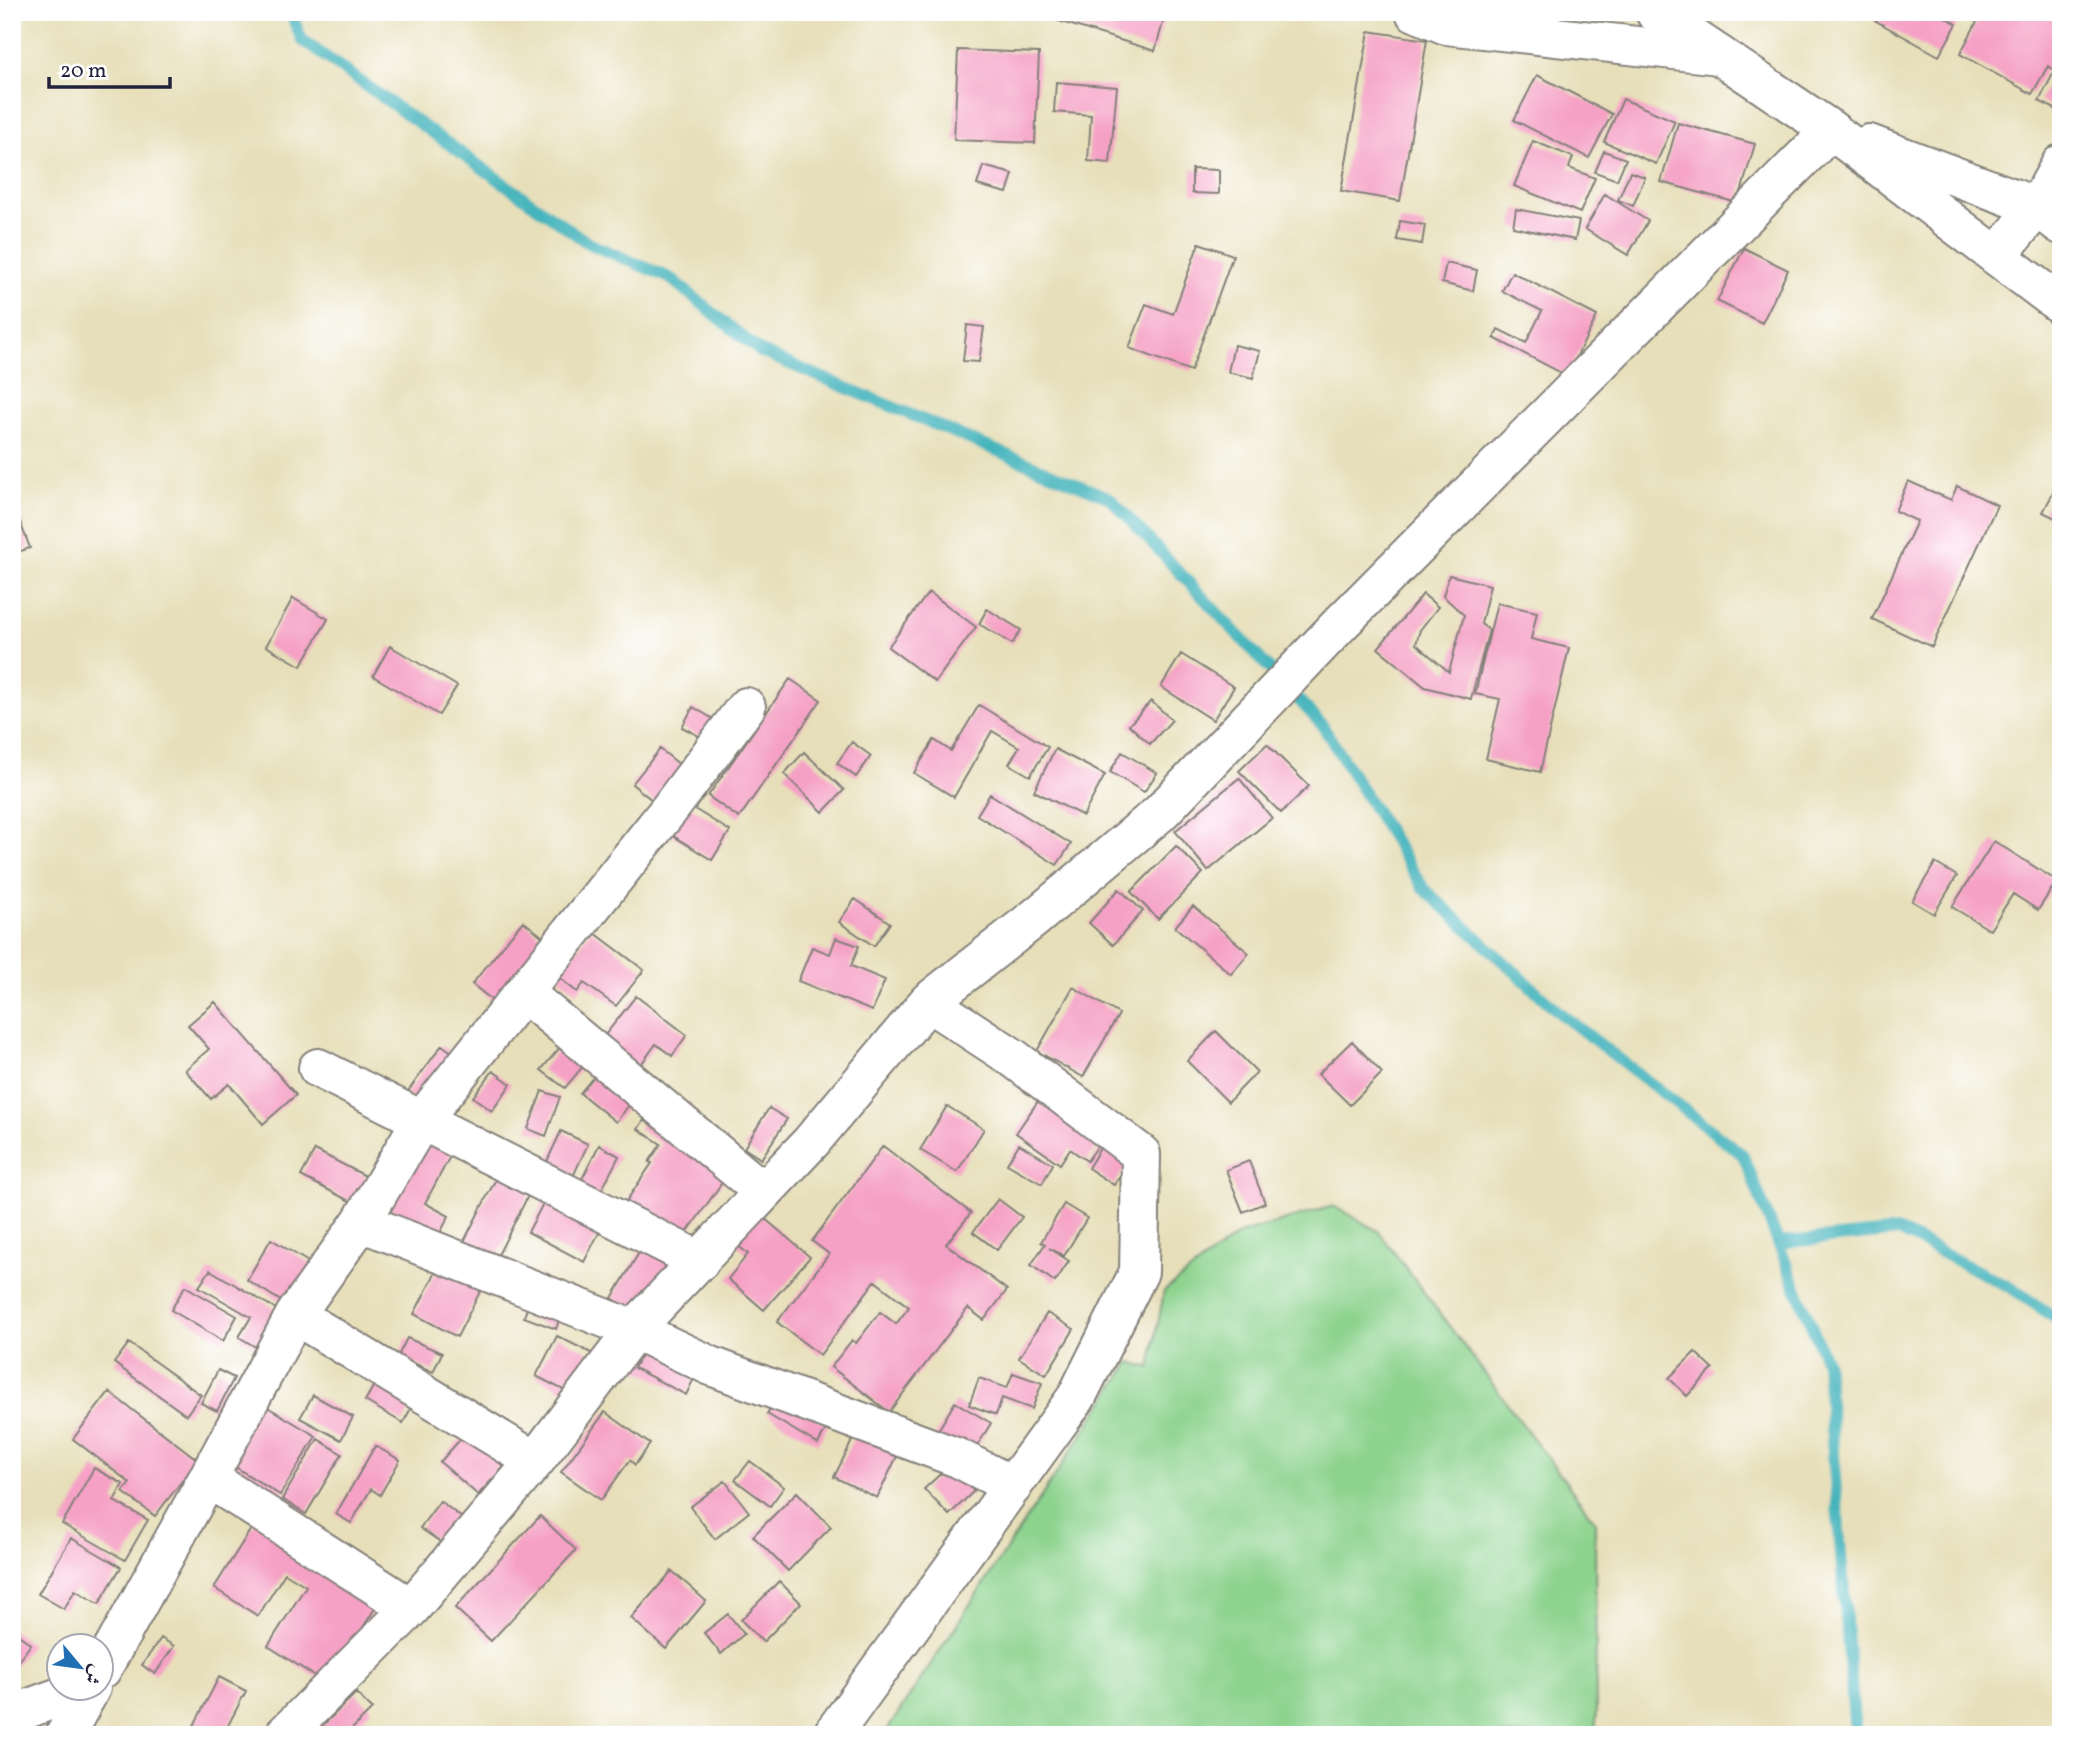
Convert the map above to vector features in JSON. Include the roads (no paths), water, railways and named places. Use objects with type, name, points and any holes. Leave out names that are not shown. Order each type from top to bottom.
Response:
[{"type":"street","points":[[1415,12],[1447,25],[1719,55]]},
{"type":"street","points":[[1655,12],[1831,130],[2061,305]]},
{"type":"street","points":[[1831,130],[2049,216]]},
{"type":"street","points":[[294,1732],[411,1608],[535,1461],[635,1330],[811,1142],[928,1002],[1036,917],[1160,813],[1341,623],[1831,130]]},
{"type":"street","points":[[1997,256],[2049,216],[2061,164]]},
{"type":"street","points":[[116,1644],[295,1315],[361,1222],[421,1121],[671,807],[746,707]]},
{"type":"street","points":[[524,993],[764,1192]]},
{"type":"street","points":[[832,1735],[1076,1398],[1139,1272],[1141,1154],[1012,1057],[928,1002]]},
{"type":"street","points":[[318,1068],[700,1261]]},
{"type":"street","points":[[361,1222],[635,1330],[711,1366],[958,1458],[1013,1486]]},
{"type":"street","points":[[295,1315],[535,1461]]},
{"type":"street","points":[[208,1478],[411,1608]]},
{"type":"street","points":[[12,1712],[46,1702]]},
{"type":"street","points":[[65,1735],[83,1702]]},
{"type":"waterway","points":[[290,12],[302,40],[588,243],[670,278],[761,352],[1110,498],[1322,725],[1424,889],[1561,1014],[1743,1155],[1826,1362],[1855,1735]]},
{"type":"waterway","points":[[1778,1243],[1899,1231],[2013,1289],[2061,1322]]}]
